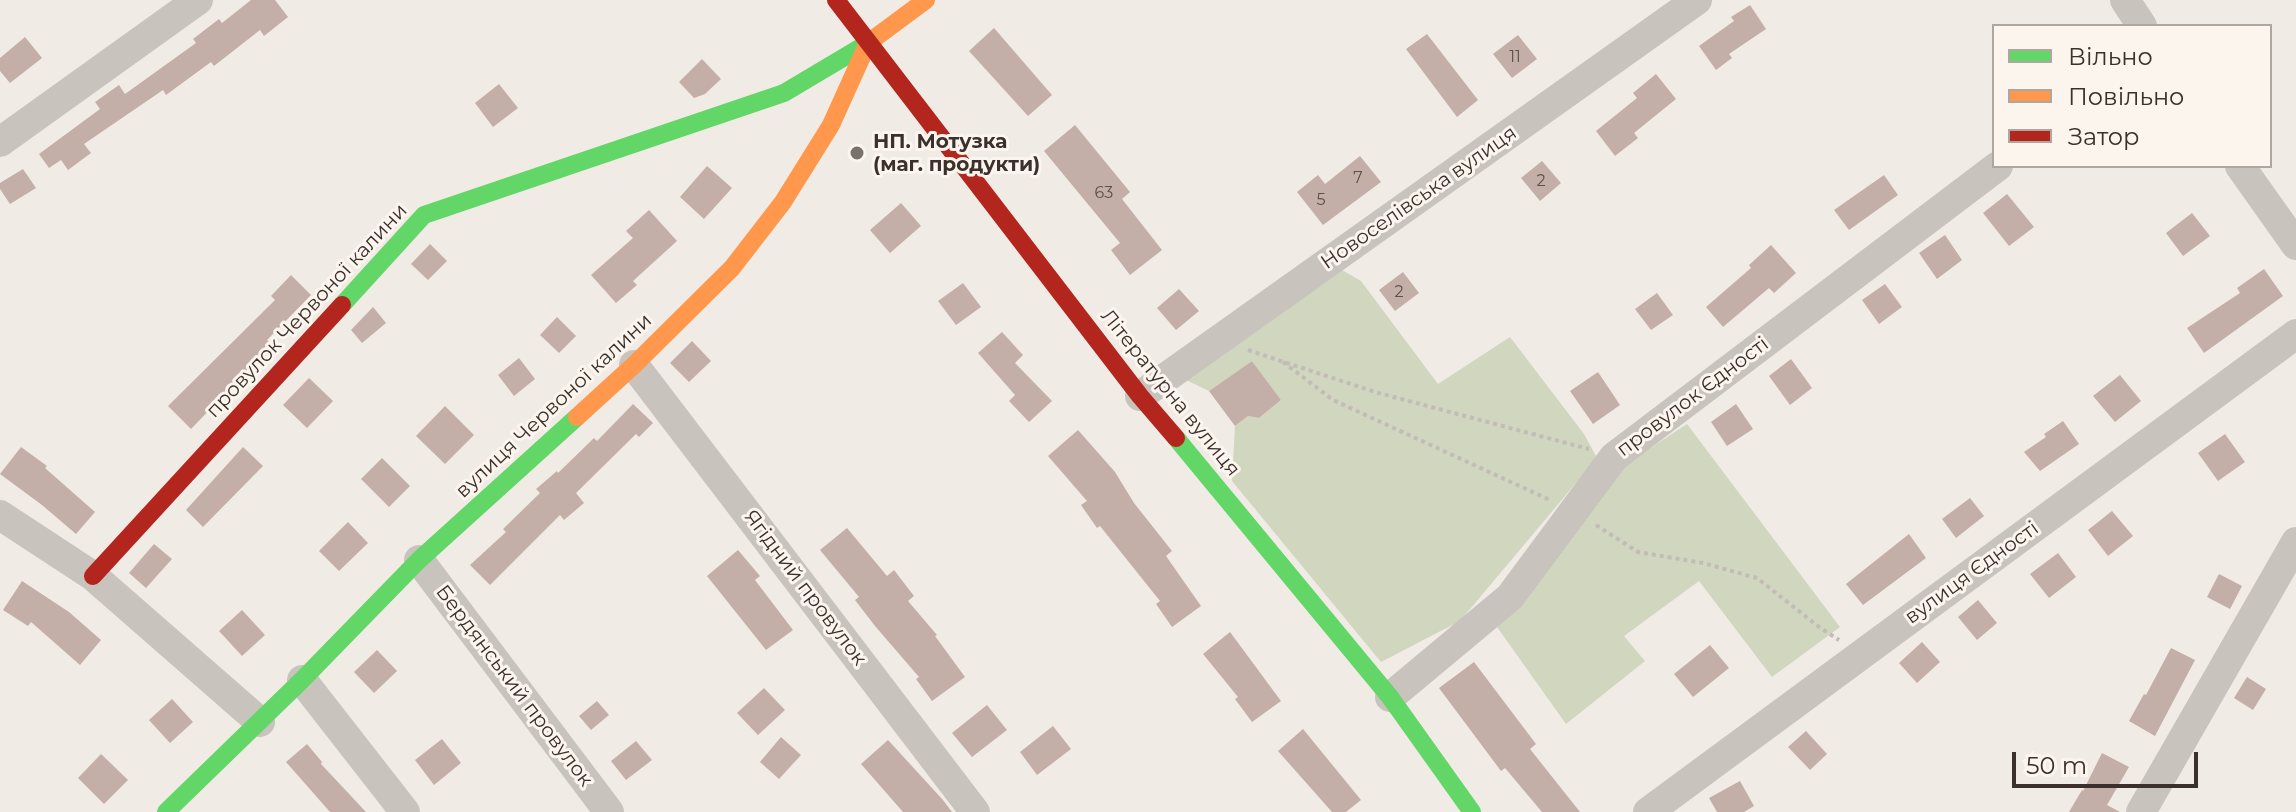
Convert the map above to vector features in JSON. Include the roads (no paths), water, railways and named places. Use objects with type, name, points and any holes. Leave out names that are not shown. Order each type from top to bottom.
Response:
[{"type":"street","points":[[0,142],[198,0]]},
{"type":"street","name":"Літературна вулиця","points":[[836,0],[1140,396],[1390,697],[1472,812]]},
{"type":"street","name":"вулиця Червоної калини","points":[[166,812],[260,722],[419,560],[634,365],[732,268],[783,202],[831,125],[868,43],[926,0]]},
{"type":"street","name":"Новоселівська вулиця","points":[[1140,396],[1697,0]]},
{"type":"street","points":[[2125,0],[2141,24]]},
{"type":"street","name":"провулок Червоної калини","points":[[93,576],[424,215],[784,93],[868,43]]},
{"type":"street","name":"провулок Єдності","points":[[1390,697],[1510,597],[1614,457],[1995,168]]},
{"type":"street","points":[[2241,168],[2296,245]]},
{"type":"street","name":"вулиця Єдності","points":[[1648,812],[2296,334]]},
{"type":"street","name":"Ягідний провулок","points":[[634,365],[975,812]]},
{"type":"street","points":[[0,515],[93,576],[260,722]]},
{"type":"street","points":[[2141,812],[2296,542]]},
{"type":"street","name":"Бердянський провулок","points":[[419,560],[609,812]]},
{"type":"street","points":[[302,680],[405,812]]},
{"type":"place","name":"НП. Мотузка (маг. продукти)","points":[[857,153]]}]
